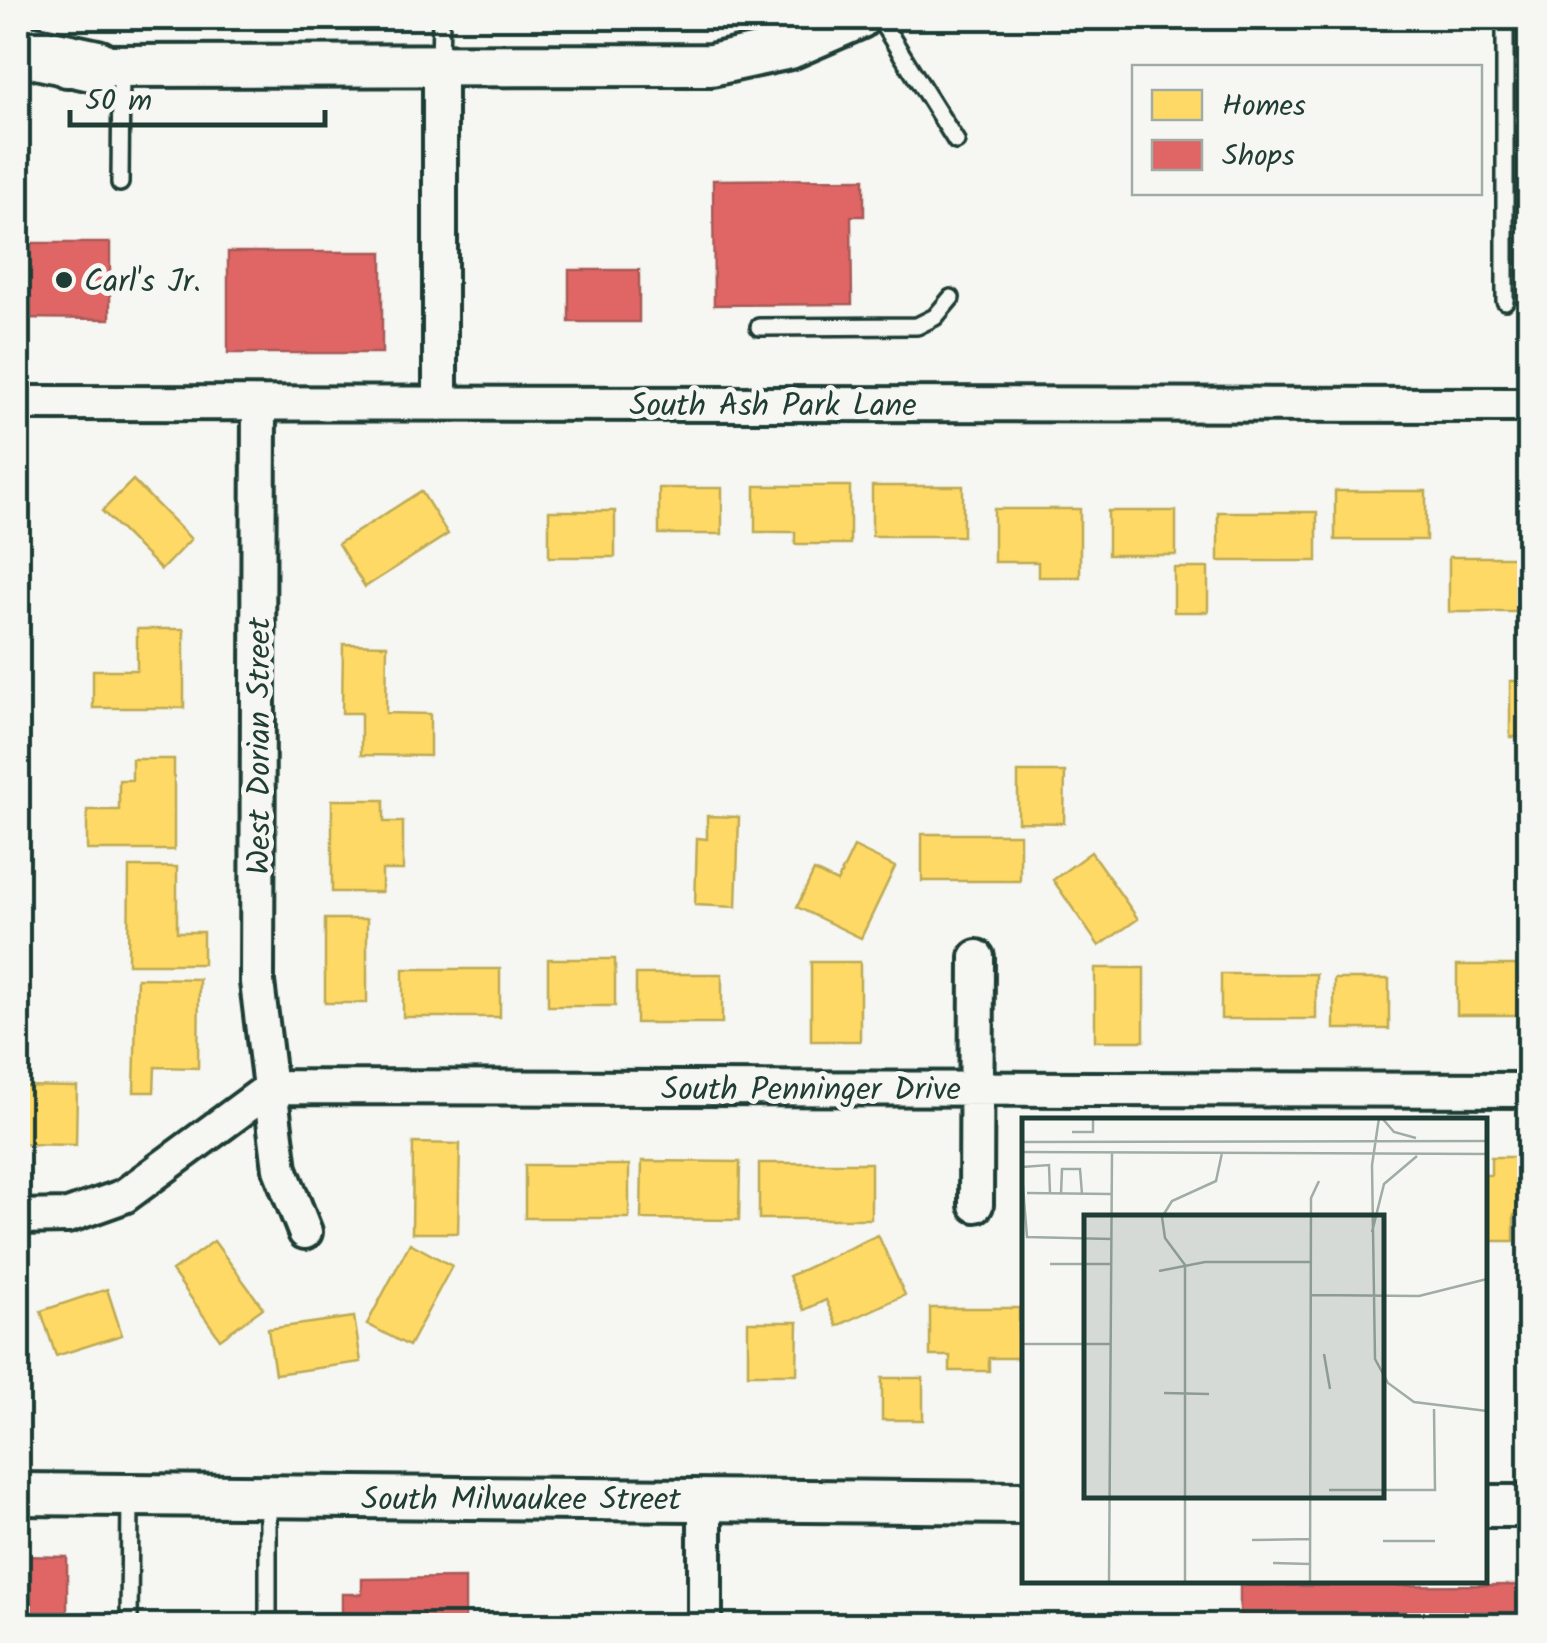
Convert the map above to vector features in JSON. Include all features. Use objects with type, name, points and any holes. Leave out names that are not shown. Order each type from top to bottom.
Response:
[{"type":"main road","points":[[18,49],[109,66]]},
{"type":"street","points":[[18,66],[711,65],[790,48],[859,18]]},
{"type":"street","points":[[440,66],[440,404]]},
{"type":"street","name":"South Ash Park Lane","points":[[18,403],[1530,404]]},
{"type":"street","name":"West Dorian Street","points":[[258,404],[257,982],[272,1087]]},
{"type":"street","points":[[976,1205],[977,957]]},
{"type":"street","points":[[18,1217],[68,1216],[124,1196],[272,1087]]},
{"type":"street","points":[[272,1087],[280,1169],[305,1232]]},
{"type":"street","name":"South Penninger Drive","points":[[272,1087],[1530,1090]]},
{"type":"street","name":"South Milwaukee Street","points":[[18,1494],[1022,1504]]},
{"type":"street","points":[[704,1499],[705,1626]]},
{"type":"street","points":[[1487,1506],[1530,1506]]},
{"type":"lane","points":[[440,66],[441,18]]},
{"type":"lane","points":[[879,18],[956,141]]},
{"type":"lane","points":[[1505,18],[1505,301]]},
{"type":"lane","points":[[109,66],[120,183]]},
{"type":"lane","points":[[760,327],[917,326],[935,317],[951,298]]},
{"type":"lane","points":[[129,1626],[130,1495]]},
{"type":"lane","points":[[268,1496],[268,1626]]},
{"type":"building: Homes","points":[[133,480],[191,539],[161,570],[102,511]]},
{"type":"building: Homes","points":[[755,486],[850,486],[850,544],[795,544],[795,532],[755,532]]},
{"type":"building: Homes","points":[[872,486],[963,486],[963,536],[872,536]]},
{"type":"building: Homes","points":[[659,488],[722,488],[722,534],[659,534]]},
{"type":"building: Homes","points":[[421,491],[448,534],[365,587],[338,544]]},
{"type":"building: Homes","points":[[1335,491],[1426,491],[1426,540],[1335,540]]},
{"type":"building: Homes","points":[[994,509],[1080,509],[1080,577],[1038,577],[1038,562],[994,562]]},
{"type":"building: Homes","points":[[549,511],[615,511],[615,557],[549,557]]},
{"type":"building: Homes","points":[[1108,511],[1176,511],[1176,555],[1108,555]]},
{"type":"building: Homes","points":[[1218,512],[1317,512],[1317,561],[1218,561]]},
{"type":"building: Homes","points":[[1449,557],[1530,557],[1530,612],[1449,612]]},
{"type":"building: Homes","points":[[1174,568],[1208,568],[1208,612],[1174,612]]},
{"type":"building: Homes","points":[[137,629],[184,629],[184,708],[93,708],[93,670],[137,670]]},
{"type":"building: Homes","points":[[343,644],[387,645],[386,713],[430,714],[430,756],[361,755],[361,713],[342,713]]},
{"type":"building: Homes","points":[[1510,681],[1530,681],[1530,737],[1510,737]]},
{"type":"building: Homes","points":[[132,759],[174,759],[174,850],[87,850],[87,810],[119,810],[119,780],[132,780]]},
{"type":"building: Homes","points":[[1018,772],[1065,772],[1064,823],[1018,822]]},
{"type":"building: Homes","points":[[332,800],[384,800],[384,822],[403,822],[403,870],[382,870],[382,892],[332,892]]},
{"type":"building: Homes","points":[[707,816],[739,817],[736,907],[695,905],[697,838],[707,839]]},
{"type":"building: Homes","points":[[922,834],[1020,834],[1020,881],[922,881]]},
{"type":"building: Homes","points":[[854,847],[895,867],[861,938],[797,907],[814,871],[837,882]]},
{"type":"building: Homes","points":[[1091,852],[1138,919],[1099,946],[1053,880]]},
{"type":"building: Homes","points":[[129,867],[177,867],[177,932],[203,932],[203,964],[128,964]]},
{"type":"building: Homes","points":[[325,919],[367,919],[367,1003],[325,1003]]},
{"type":"building: Homes","points":[[548,959],[615,959],[615,1006],[548,1006]]},
{"type":"building: Homes","points":[[811,962],[860,962],[860,1041],[811,1041]]},
{"type":"building: Homes","points":[[1457,965],[1530,965],[1530,1015],[1457,1015]]},
{"type":"building: Homes","points":[[1095,968],[1144,968],[1144,1041],[1095,1041]]},
{"type":"building: Homes","points":[[403,969],[500,969],[500,1017],[403,1017]]},
{"type":"building: Homes","points":[[636,974],[722,974],[722,1023],[636,1023]]},
{"type":"building: Homes","points":[[1221,974],[1316,974],[1316,1019],[1221,1019]]},
{"type":"building: Homes","points":[[137,978],[199,979],[198,1068],[155,1067],[154,1092],[134,1092]]},
{"type":"building: Homes","points":[[1334,979],[1389,979],[1389,1029],[1334,1029]]},
{"type":"building: Homes","points":[[18,1086],[77,1087],[76,1145],[18,1144]]},
{"type":"building: Homes","points":[[413,1143],[460,1144],[458,1233],[412,1233]]},
{"type":"building: Homes","points":[[1491,1157],[1530,1157],[1530,1215],[1514,1215],[1514,1241],[1487,1241],[1487,1175],[1491,1175]]},
{"type":"building: Homes","points":[[642,1161],[740,1162],[739,1220],[641,1219]]},
{"type":"building: Homes","points":[[759,1163],[871,1163],[871,1219],[759,1219]]},
{"type":"building: Homes","points":[[525,1165],[629,1165],[629,1218],[525,1218]]},
{"type":"building: Homes","points":[[878,1235],[905,1295],[837,1326],[826,1300],[804,1310],[789,1276]]},
{"type":"building: Homes","points":[[214,1241],[263,1308],[220,1339],[172,1271]]},
{"type":"building: Homes","points":[[410,1243],[452,1266],[409,1346],[367,1324]]},
{"type":"building: Homes","points":[[107,1289],[122,1335],[56,1356],[41,1311]]},
{"type":"building: Homes","points":[[930,1308],[1019,1308],[1019,1358],[989,1358],[989,1371],[950,1371],[950,1356],[930,1356]]},
{"type":"building: Homes","points":[[354,1317],[361,1362],[275,1374],[268,1329]]},
{"type":"building: Homes","points":[[748,1322],[798,1322],[797,1374],[748,1374]]},
{"type":"building: Homes","points":[[882,1378],[923,1378],[923,1420],[882,1420]]},
{"type":"building: Shops","points":[[864,179],[864,216],[851,216],[852,304],[714,305],[713,180]]},
{"type":"building: Shops","name":"Carl's Jr.","points":[[18,243],[110,243],[110,319],[18,318]]},
{"type":"building: Shops","points":[[228,252],[382,252],[382,353],[228,353]]},
{"type":"building: Shops","points":[[569,270],[639,270],[639,322],[569,322]]},
{"type":"building: Shops","points":[[18,1556],[67,1557],[67,1626],[18,1626]]},
{"type":"building: Shops","points":[[465,1578],[465,1626],[342,1626],[342,1594],[362,1594],[362,1579]]},
{"type":"building: Shops","points":[[1530,1585],[1530,1626],[1240,1626],[1240,1586]]},
{"type":"place","name":"Carl's Jr.","points":[[64,280]]}]
